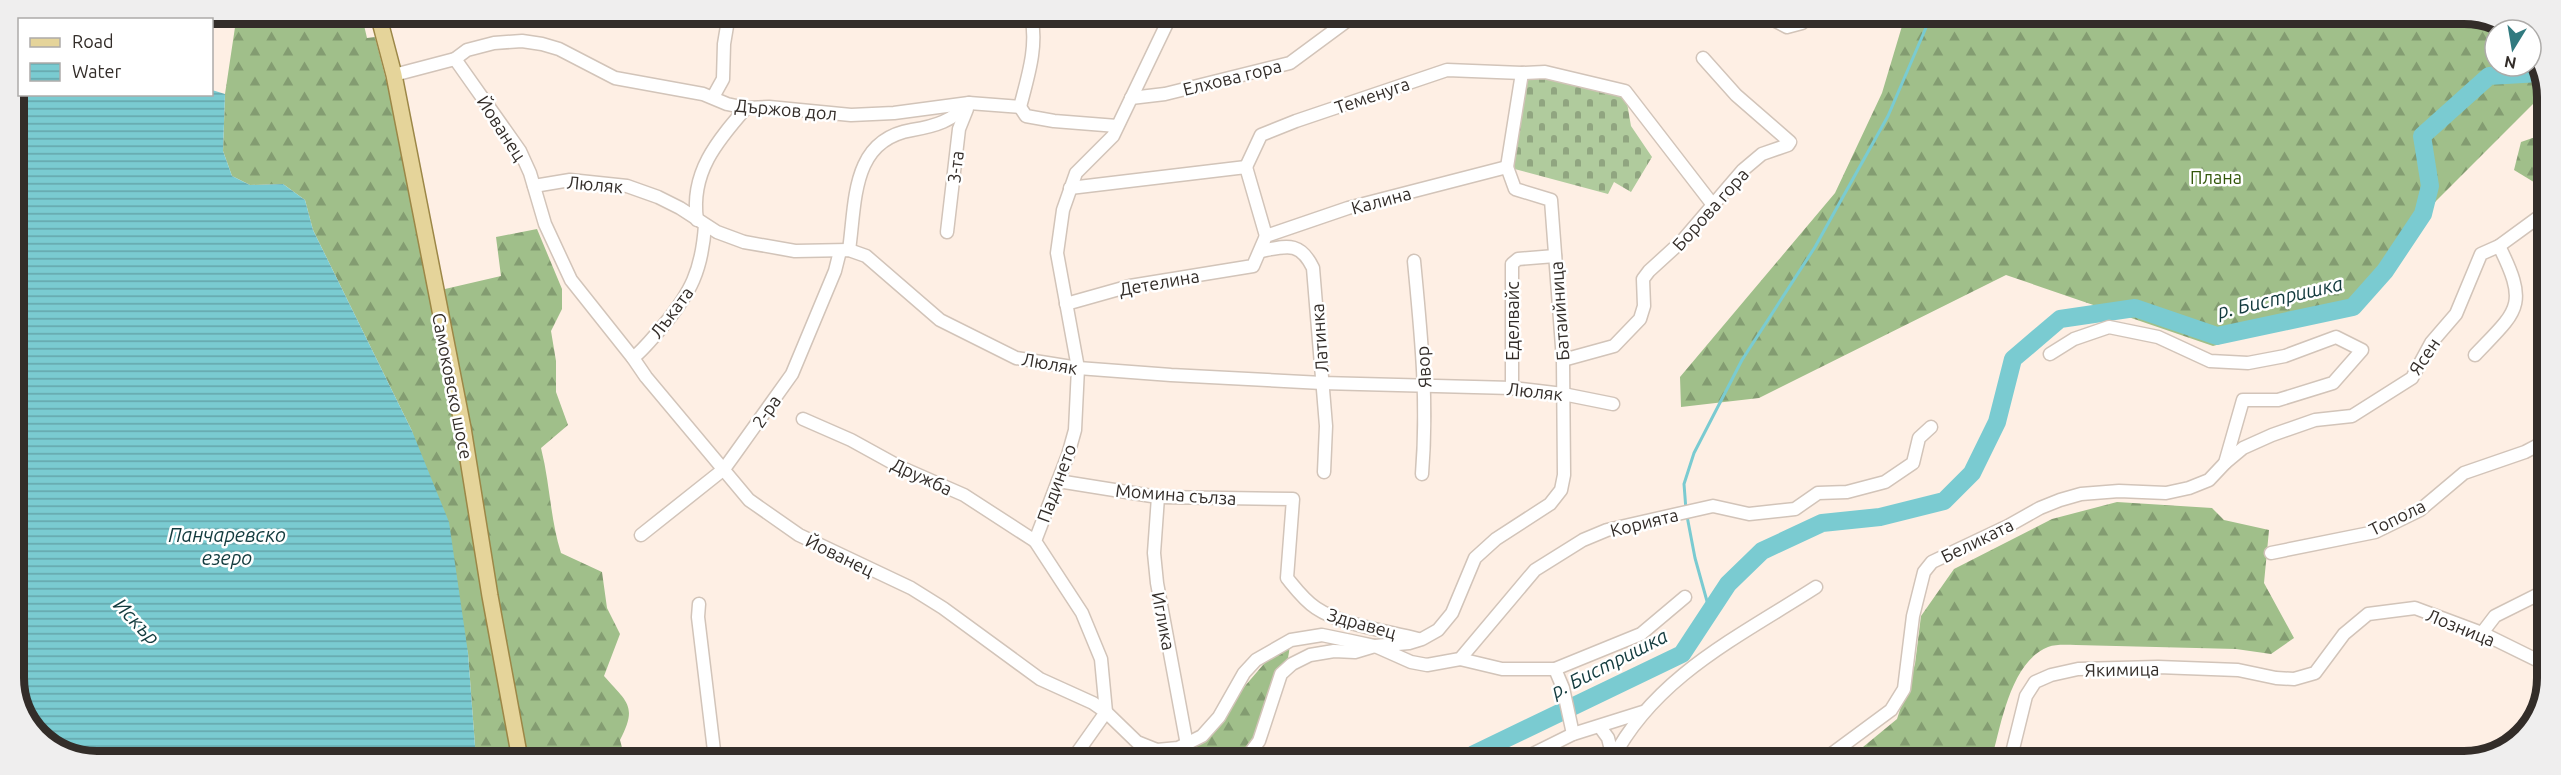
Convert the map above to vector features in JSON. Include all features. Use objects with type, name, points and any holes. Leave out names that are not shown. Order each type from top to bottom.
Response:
[{"type":"main road","name":"Самоковско шосе","points":[[381,24],[394,75],[462,428],[519,751]]},
{"type":"street","points":[[713,97],[723,80],[727,24]]},
{"type":"street","points":[[1020,107],[1033,57],[1033,24]]},
{"type":"street","name":"Падинето","points":[[1106,712],[1101,659],[1082,613],[1035,541],[1075,430],[1078,368],[1057,253],[1063,210],[1076,173],[1113,136],[1167,24]]},
{"type":"street","name":"Елхова гора","points":[[1131,98],[1176,91],[1290,63],[1343,24]]},
{"type":"street","points":[[1781,24],[1787,27],[1798,24]]},
{"type":"street","name":"Държов дол","points":[[394,75],[455,59],[468,50],[494,43],[532,42],[559,49],[615,78],[713,97],[727,104],[746,108],[768,107],[851,115],[894,113],[969,103],[1020,107],[1026,116],[1054,121],[1117,126]]},
{"type":"street","name":"Борова гора","points":[[1563,360],[1614,346],[1640,319],[1644,306],[1643,279],[1743,170],[1762,154],[1788,145],[1790,142],[1737,95],[1703,58]]},
{"type":"street","name":"Йованец","points":[[455,59],[520,151],[534,186],[545,224],[571,280],[646,377],[749,500],[799,535],[911,588],[943,608],[1040,679],[1093,703],[1106,712],[1137,742],[1157,750],[1178,748],[1202,736],[1219,717],[1244,673],[1256,660],[1291,640],[1322,635],[1375,646]]},
{"type":"street","name":"Теменуга","points":[[1246,167],[1261,135],[1447,70],[1545,72],[1625,91],[1713,205]]},
{"type":"street","points":[[1507,167],[1522,73]]},
{"type":"street","name":"3-та","points":[[947,232],[959,129],[969,103]]},
{"type":"street","name":"2-ра","points":[[641,535],[724,469],[792,374],[844,250],[860,175],[865,159],[871,151],[886,138],[895,134],[947,121],[956,116],[969,103]]},
{"type":"street","name":"Лъката","points":[[633,358],[690,291],[699,268],[701,222],[697,185],[702,167],[716,144],[746,108]]},
{"type":"street","points":[[1070,188],[1246,167],[1266,236],[1261,251]]},
{"type":"street","name":"Батаийница","points":[[1252,751],[1259,741],[1281,674],[1292,664],[1311,656],[1334,651],[1355,652],[1375,646],[1422,639],[1438,630],[1452,613],[1475,558],[1504,533],[1551,504],[1561,490],[1564,476],[1563,360],[1551,200],[1515,189],[1507,167]]},
{"type":"street","name":"Калина","points":[[1266,236],[1348,208],[1507,167]]},
{"type":"street","name":"Люляк","points":[[534,186],[570,180],[627,186],[680,208],[728,237],[761,246],[795,250],[844,250],[866,256],[940,320],[1016,357],[1078,368],[1322,383],[1512,388],[1563,394],[1613,404]]},
{"type":"street","name":"Ясен","points":[[2225,463],[2243,448],[2272,435],[2315,420],[2352,416],[2412,378],[2431,343],[2456,314],[2481,254],[2499,246],[2537,218]]},
{"type":"street","name":"Латинка","points":[[1261,251],[1285,246],[1296,247],[1307,255],[1314,268],[1326,426],[1324,472]]},
{"type":"street","points":[[2475,355],[2510,318],[2517,306],[2517,291],[2510,268],[2499,246]]},
{"type":"street","name":"Детелина","points":[[1066,304],[1130,286],[1253,266],[1261,251]]},
{"type":"street","name":"Еделвайс","points":[[1512,388],[1512,264],[1518,259],[1555,256]]},
{"type":"street","name":"Явор","points":[[1414,261],[1426,385],[1426,431],[1422,474]]},
{"type":"street","points":[[2050,354],[2074,339],[2109,327],[2158,337],[2210,361],[2248,363],[2285,357],[2336,337],[2362,350],[2332,383],[2278,400],[2243,400],[2230,438],[2225,463]]},
{"type":"street","name":"Дружба","points":[[803,419],[851,440],[900,467],[964,495],[1035,541]]},
{"type":"street","name":"Корията","points":[[1461,659],[1535,570],[1583,540],[1607,530],[1713,506],[1749,514],[1795,509],[1818,493],[1847,492],[1885,482],[1913,463],[1919,438],[1931,427]]},
{"type":"street","name":"Топола","points":[[2271,553],[2375,532],[2420,510],[2464,473],[2537,446]]},
{"type":"street","name":"Беликата","points":[[1836,751],[1891,710],[1904,689],[1913,616],[1924,572],[1932,562],[2060,500],[2081,494],[2119,491],[2166,493],[2189,488],[2209,480],[2225,463]]},
{"type":"street","name":"Момина сълза","points":[[1058,481],[1158,497],[1293,500]]},
{"type":"street","name":"Иглика","points":[[1158,497],[1154,553],[1157,583],[1187,745]]},
{"type":"street","name":"Здравец","points":[[1293,500],[1287,578],[1305,600],[1318,610],[1335,617],[1422,639]]},
{"type":"street","points":[[1617,751],[1643,712],[1680,675],[1816,587]]},
{"type":"street","points":[[2482,633],[2495,616],[2537,595]]},
{"type":"street","points":[[1375,646],[1411,662],[1427,665],[1461,659],[1502,669],[1555,669],[1641,634],[1685,597]]},
{"type":"street","points":[[699,604],[698,616],[714,751]]},
{"type":"street","name":"Лозница","points":[[2294,679],[2315,673],[2344,634],[2368,614],[2415,608],[2482,633],[2537,659]]},
{"type":"street","name":"Якимица","points":[[2012,751],[2026,696],[2035,682],[2051,675],[2078,669],[2158,667],[2238,670],[2276,678],[2294,679]]},
{"type":"street","points":[[1555,669],[1563,688],[1573,734]]},
{"type":"street","points":[[1079,751],[1096,730],[1106,712]]},
{"type":"street","points":[[1539,751],[1573,734],[1643,712]]},
{"type":"street","points":[[1600,727],[1608,738],[1610,751]]},
{"type":"green space","points":[[236,24],[364,24],[367,38],[375,37],[391,99],[464,475],[513,751],[475,751],[468,653],[412,431],[313,230],[305,200],[283,184],[250,185],[232,176],[223,151],[225,94]]},
{"type":"green space","name":"Плана","points":[[1903,24],[2464,24],[2483,26],[2483,78],[2534,78],[2536,83],[2537,100],[2423,214],[2385,271],[2353,307],[2213,346],[2006,275],[1759,398],[1681,407],[1680,377],[1835,193],[1882,93]]},
{"type":"green space","points":[[1522,73],[1625,91],[1631,126],[1652,157],[1631,192],[1614,182],[1608,194],[1507,167]]},
{"type":"green space","points":[[2537,136],[2537,184],[2514,170],[2521,142]]},
{"type":"green space","points":[[537,229],[562,289],[562,309],[551,331],[556,361],[556,392],[568,425],[541,448],[554,527],[561,553],[602,572],[607,608],[620,634],[604,676],[624,699],[629,712],[620,740],[623,751],[526,751],[446,314],[445,289],[501,276],[496,237]]},
{"type":"green space","points":[[2117,502],[2212,508],[2224,520],[2269,530],[2264,583],[2294,638],[2271,654],[2236,649],[2051,646],[2035,655],[2024,666],[2016,680],[2003,714],[1994,751],[1858,751],[1897,719],[1915,664],[1921,616],[1954,569],[2052,519]]},
{"type":"green space","points":[[1290,643],[1279,689],[1247,751],[1153,751],[1202,736],[1275,651]]},
{"type":"water","name":"Панчаревско езеро","points":[[213,90],[225,94],[223,151],[232,176],[250,185],[283,184],[305,200],[313,230],[412,431],[449,522],[468,653],[475,751],[97,751],[78,749],[65,744],[42,726],[30,706],[24,683],[24,96],[213,96]]},
{"type":"waterway","points":[[1686,510],[1684,484],[1694,453],[1742,360],[1815,247],[1888,116],[1928,24]]},
{"type":"waterway","name":"р. Бистришка","points":[[1480,751],[1682,654],[1728,584],[1762,551],[1822,523],[1880,517],[1944,501],[1972,473],[1997,422],[2013,359],[2060,319],[2135,308],[2217,336],[2353,307],[2385,271],[2423,214],[2430,186],[2422,136],[2487,78]]},
{"type":"waterway","points":[[1687,516],[1695,558],[1710,612]]},
{"type":"water label","name":"Искър","points":[[137,621]]}]
